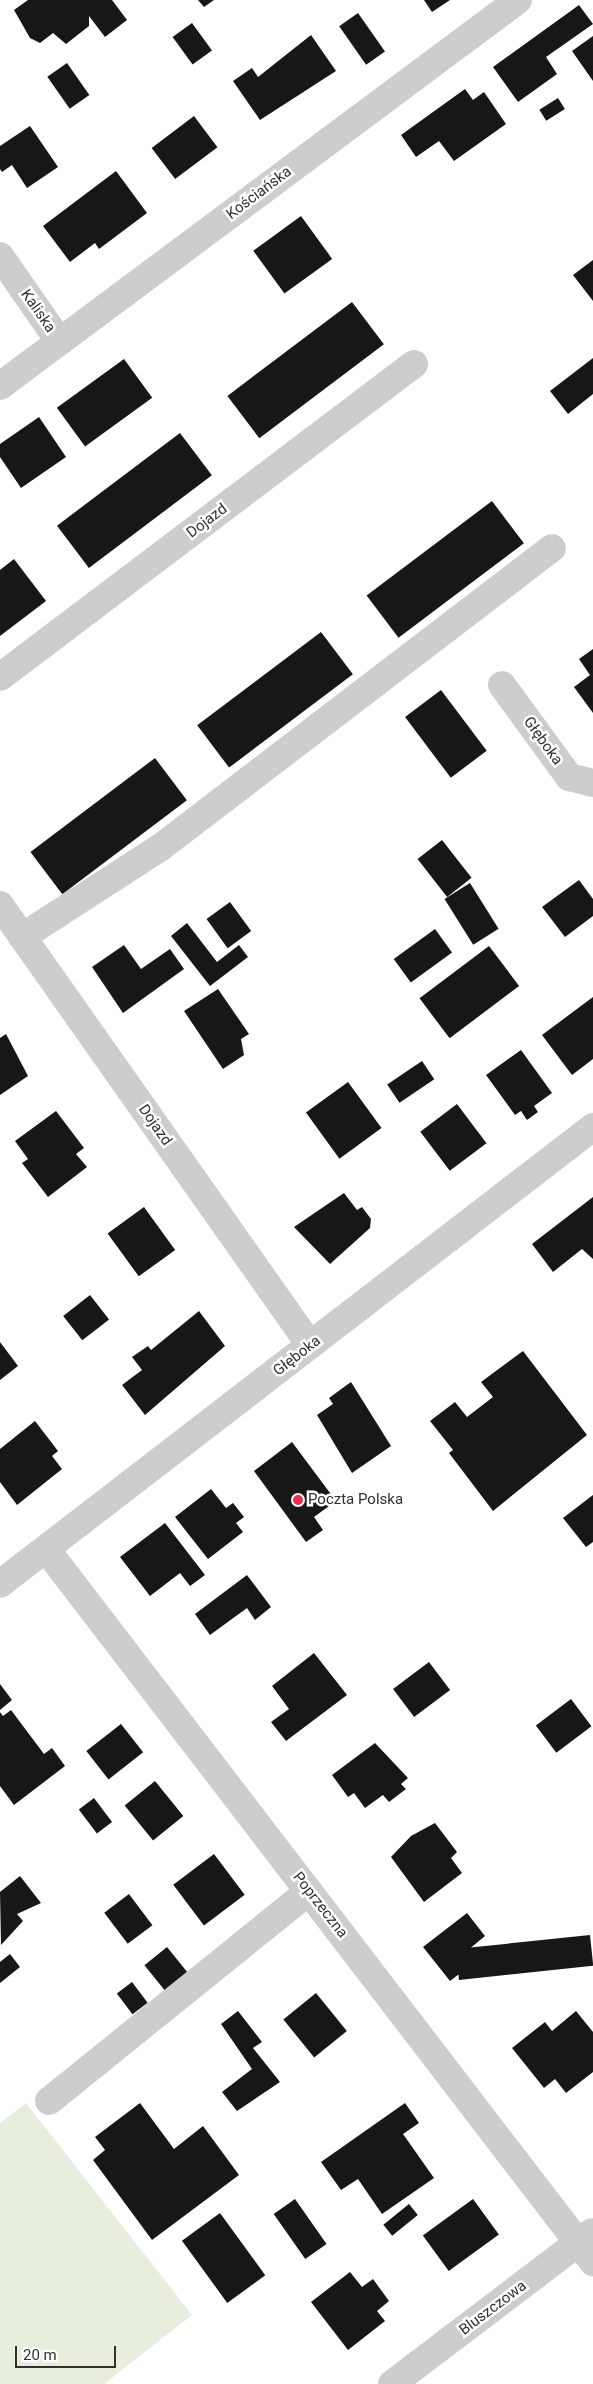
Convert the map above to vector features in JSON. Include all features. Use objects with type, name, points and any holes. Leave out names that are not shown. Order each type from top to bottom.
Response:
[{"type":"street","name":"Kościańska","points":[[0,386],[518,0]]},
{"type":"street","name":"Kaliska","points":[[0,256],[59,341]]},
{"type":"street","name":"Dojazd","points":[[0,678],[414,364]]},
{"type":"street","points":[[22,937],[161,847],[552,548]]},
{"type":"street","name":"Głęboka","points":[[502,685],[569,777],[593,783]]},
{"type":"street","name":"Dojazd","points":[[0,905],[310,1346]]},
{"type":"street","name":"Głęboka","points":[[0,1584],[593,1127]]},
{"type":"street","name":"Poprzeczna","points":[[46,1549],[309,1891],[588,2245]]},
{"type":"street","points":[[49,2101],[309,1891]]},
{"type":"street","name":"Bluszczowa","points":[[392,2384],[588,2245]]},
{"type":"green space","points":[[26,2103],[192,2315],[104,2384],[0,2384],[0,2123]]},
{"type":"building","points":[[28,0],[112,0],[127,20],[105,37],[89,16],[89,26],[66,44],[53,33],[40,43],[30,38],[14,10]]},
{"type":"building","points":[[198,0],[214,0],[204,7]]},
{"type":"building","points":[[424,0],[450,0],[432,12]]},
{"type":"building","points":[[579,5],[593,24],[546,57],[557,74],[518,102],[493,67]]},
{"type":"building","points":[[358,13],[385,52],[366,65],[339,26]]},
{"type":"building","points":[[192,23],[212,51],[193,65],[173,37]]},
{"type":"building","points":[[311,35],[336,71],[260,120],[233,81],[252,68],[258,77]]},
{"type":"building","points":[[593,36],[593,81],[572,51]]},
{"type":"building","points":[[67,63],[89,95],[70,109],[47,77]]},
{"type":"building","points":[[465,89],[473,100],[484,92],[506,124],[454,161],[439,141],[416,157],[401,135]]},
{"type":"building","points":[[558,98],[565,109],[546,121],[539,110]]},
{"type":"building","points":[[194,116],[217,147],[175,179],[152,148]]},
{"type":"building","points":[[30,126],[58,167],[27,188],[12,165],[2,172],[0,169],[0,146]]},
{"type":"building","points":[[116,171],[147,213],[99,249],[95,243],[70,262],[43,226]]},
{"type":"building","points":[[301,216],[332,259],[284,294],[253,251]]},
{"type":"building","points":[[593,260],[593,301],[573,275]]},
{"type":"building","points":[[352,302],[384,344],[259,438],[227,396]]},
{"type":"building","points":[[593,358],[593,394],[568,414],[550,391]]},
{"type":"building","points":[[124,359],[152,398],[85,447],[57,408]]},
{"type":"building","points":[[39,417],[66,457],[21,488],[0,457],[0,444]]},
{"type":"building","points":[[180,433],[212,475],[89,568],[57,526]]},
{"type":"building","points":[[492,501],[524,543],[399,638],[367,595]]},
{"type":"building","points":[[14,559],[46,601],[0,636],[0,570]]},
{"type":"building","points":[[321,632],[353,674],[229,768],[197,725]]},
{"type":"building","points":[[593,649],[593,713],[574,687],[590,675],[579,659]]},
{"type":"building","points":[[441,690],[487,751],[451,778],[405,717]]},
{"type":"building","points":[[155,758],[187,800],[62,894],[30,852]]},
{"type":"building","points":[[442,840],[472,878],[447,897],[418,859]]},
{"type":"building","points":[[579,880],[593,899],[593,916],[565,937],[542,907]]},
{"type":"building","points":[[470,883],[499,929],[473,945],[445,899]]},
{"type":"building","points":[[230,902],[251,931],[228,948],[207,919]]},
{"type":"building","points":[[187,923],[217,962],[239,945],[248,957],[210,986],[171,936]]},
{"type":"building","points":[[435,929],[452,952],[411,982],[394,959]]},
{"type":"building","points":[[124,945],[141,969],[170,949],[184,969],[123,1013],[92,967]]},
{"type":"building","points":[[489,946],[519,986],[450,1038],[420,998]]},
{"type":"building","points":[[218,989],[249,1034],[241,1039],[244,1055],[223,1069],[184,1011]]},
{"type":"building","points":[[593,997],[593,1059],[572,1075],[542,1035]]},
{"type":"building","points":[[6,1034],[28,1076],[0,1095],[0,1038]]},
{"type":"building","points":[[521,1050],[552,1093],[534,1106],[538,1112],[527,1120],[521,1111],[515,1115],[486,1075]]},
{"type":"building","points":[[422,1061],[434,1079],[399,1103],[387,1084]]},
{"type":"building","points":[[348,1082],[382,1128],[339,1159],[306,1113]]},
{"type":"building","points":[[457,1104],[486,1143],[450,1171],[420,1132]]},
{"type":"building","points":[[56,1111],[84,1148],[76,1154],[87,1167],[48,1197],[22,1163],[28,1159],[15,1141]]},
{"type":"building","points":[[344,1193],[357,1210],[362,1207],[371,1219],[370,1228],[330,1264],[294,1227]]},
{"type":"building","points":[[593,1197],[593,1259],[582,1249],[553,1272],[532,1244]]},
{"type":"building","points":[[144,1207],[175,1250],[139,1276],[108,1233]]},
{"type":"building","points":[[90,1295],[109,1319],[82,1340],[63,1316]]},
{"type":"building","points":[[199,1311],[225,1346],[145,1415],[122,1385],[142,1370],[132,1357],[148,1346],[151,1350]]},
{"type":"building","points":[[0,1342],[18,1366],[0,1380]]},
{"type":"building","points":[[523,1351],[587,1435],[493,1511],[449,1453],[453,1450],[430,1421],[455,1402],[467,1417],[493,1397],[481,1382]]},
{"type":"building","points":[[351,1382],[391,1446],[352,1473],[317,1415],[333,1404],[329,1398]]},
{"type":"building","points":[[35,1421],[58,1451],[52,1456],[62,1469],[17,1505],[0,1482],[0,1449]]},
{"type":"building","points":[[292,1442],[336,1501],[314,1517],[323,1530],[306,1542],[254,1471]]},
{"type":"building","points":[[211,1489],[226,1508],[233,1503],[244,1517],[236,1523],[243,1532],[208,1559],[175,1517]]},
{"type":"building","points":[[593,1495],[593,1542],[586,1547],[563,1518]]},
{"type":"building","points":[[165,1523],[205,1575],[190,1586],[180,1573],[150,1596],[120,1557]]},
{"type":"building","points":[[247,1575],[271,1607],[255,1620],[247,1608],[210,1635],[195,1614]]},
{"type":"building","points":[[314,1653],[347,1695],[286,1741],[271,1722],[289,1709],[272,1686]]},
{"type":"building","points":[[429,1662],[450,1690],[414,1717],[393,1689]]},
{"type":"building","points":[[0,1684],[12,1700],[0,1710]]},
{"type":"building","points":[[571,1699],[591,1726],[556,1753],[536,1725]]},
{"type":"building","points":[[11,1710],[44,1754],[52,1748],[65,1766],[14,1805],[0,1786],[0,1712],[3,1716]]},
{"type":"building","points":[[121,1724],[143,1752],[108,1779],[86,1751]]},
{"type":"building","points":[[375,1743],[408,1778],[401,1784],[406,1789],[389,1802],[383,1795],[365,1808],[354,1793],[348,1797],[332,1775]]},
{"type":"building","points":[[155,1781],[183,1816],[153,1841],[125,1806]]},
{"type":"building","points":[[94,1798],[112,1822],[97,1833],[79,1809]]},
{"type":"building","points":[[435,1823],[457,1852],[451,1858],[462,1873],[424,1902],[391,1857],[411,1836]]},
{"type":"building","points":[[214,1854],[245,1895],[204,1925],[173,1885]]},
{"type":"building","points":[[20,1876],[41,1903],[17,1914],[23,1921],[1,1945],[0,1892]]},
{"type":"building","points":[[129,1894],[152,1925],[128,1944],[104,1913]]},
{"type":"building","points":[[467,1913],[485,1936],[468,1950],[476,1961],[450,1981],[423,1947]]},
{"type":"building","points":[[590,1935],[593,1966],[459,1980],[456,1949]]},
{"type":"building","points":[[167,1947],[188,1973],[165,1991],[144,1965]]},
{"type":"building","points":[[10,1954],[20,1967],[0,1983],[0,1962]]},
{"type":"building","points":[[132,1982],[148,2003],[132,2014],[117,1993]]},
{"type":"building","points":[[316,1993],[347,2031],[314,2058],[283,2019]]},
{"type":"building","points":[[238,2011],[262,2042],[253,2048],[280,2082],[237,2111],[222,2092],[252,2069],[221,2024]]},
{"type":"building","points":[[576,2011],[593,2032],[593,2072],[566,2093],[555,2079],[544,2088],[512,2048],[545,2022],[552,2031]]},
{"type":"building","points":[[140,2103],[174,2149],[203,2126],[239,2175],[152,2240],[93,2160],[105,2150],[95,2137]]},
{"type":"building","points":[[405,2103],[419,2123],[403,2134],[434,2178],[382,2214],[358,2179],[341,2190],[321,2162]]},
{"type":"building","points":[[295,2199],[327,2244],[305,2259],[274,2214]]},
{"type":"building","points":[[473,2199],[499,2235],[449,2271],[423,2235]]},
{"type":"building","points":[[409,2204],[418,2215],[392,2236],[383,2225]]},
{"type":"building","points":[[220,2213],[265,2275],[227,2303],[182,2241]]},
{"type":"building","points":[[350,2272],[362,2287],[373,2279],[389,2301],[377,2311],[385,2321],[348,2350],[311,2302]]},
{"type":"place","name":"Poczta Polska","points":[[298,1500]]}]
